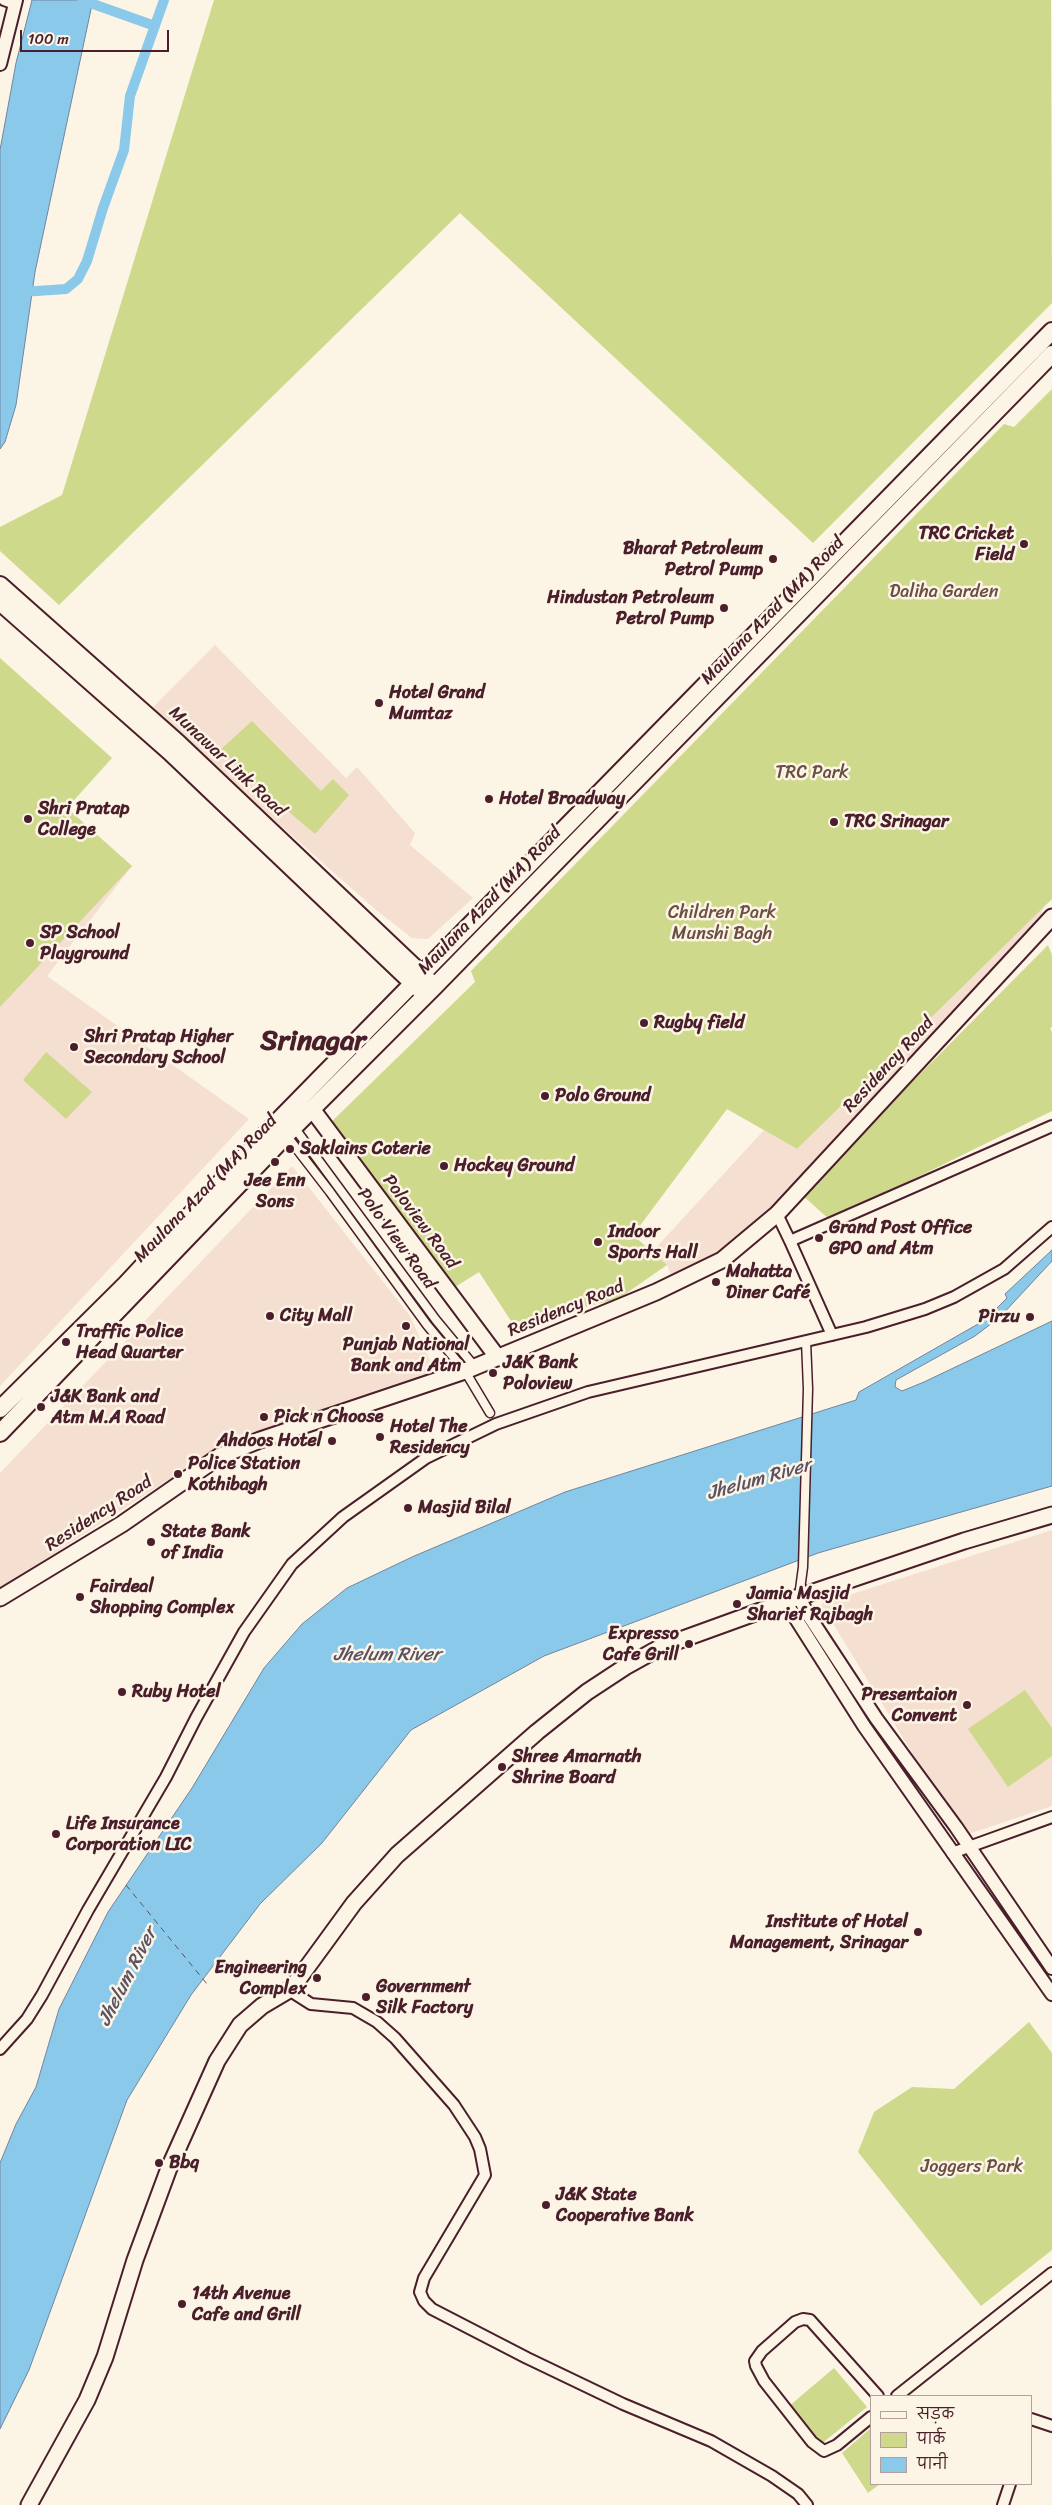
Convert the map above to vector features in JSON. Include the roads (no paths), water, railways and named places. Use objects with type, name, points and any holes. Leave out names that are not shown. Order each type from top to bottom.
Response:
[{"type":"main road","name":"Maulana Azad (MA) Road","points":[[0,1409],[126,1284],[275,1124],[1052,331]]},
{"type":"main road","name":"Maulana Azad (MA) Road","points":[[0,1433],[290,1131],[430,991],[1052,354]]},
{"type":"main road","name":"Munawar Link Road","points":[[0,585],[178,743],[418,979]]},
{"type":"main road","name":"Munawar Link Road","points":[[0,602],[170,752],[418,979]]},
{"type":"main road","name":"Residency Road","points":[[0,1598],[122,1524],[220,1456],[260,1440],[470,1369],[656,1292],[722,1260],[777,1214],[1052,917]]},
{"type":"main road","points":[[418,979],[430,991]]},
{"type":"main road","name":"Poloview Road","points":[[312,1109],[498,1358]]},
{"type":"main road","points":[[29,2505],[87,2400],[105,2357],[135,2260],[169,2168],[217,2061],[240,2025],[262,2006],[289,1990],[354,1903],[397,1855],[537,1732],[587,1692],[625,1666],[661,1647],[964,1541],[1052,1515]]},
{"type":"street","points":[[0,64],[12,1]]},
{"type":"street","points":[[790,1242],[1052,1126]]},
{"type":"street","name":"Polo View Road","points":[[290,1131],[436,1320],[470,1369],[493,1419]]},
{"type":"street","points":[[777,1214],[832,1335]]},
{"type":"street","points":[[0,2049],[27,2019],[42,1995],[88,1910],[166,1778],[196,1718],[244,1632],[292,1564],[343,1517],[426,1458],[493,1419],[588,1392],[832,1335],[910,1314],[954,1298],[1004,1269],[1052,1227]]},
{"type":"street","points":[[806,1341],[808,1388],[803,1567],[793,1600],[827,1669],[864,1726],[1052,1994]]},
{"type":"street","points":[[793,1600],[807,1613],[838,1661],[1052,1968]]},
{"type":"street","points":[[827,1669],[838,1661]]},
{"type":"street","points":[[952,1853],[1052,1817]]},
{"type":"street","points":[[289,1990],[311,2004],[353,2008],[377,2022],[395,2038],[454,2105],[475,2137],[480,2149],[486,2176],[424,2278],[420,2292],[424,2301],[432,2309],[622,2404],[711,2442],[772,2476],[798,2494],[807,2505]]},
{"type":"street","points":[[898,2395],[1052,2273]]},
{"type":"street","points":[[870,2418],[837,2445],[824,2451],[812,2442],[764,2381],[755,2361],[762,2351],[795,2322],[803,2319],[810,2320],[818,2326],[877,2395]]},
{"type":"street","points":[[1032,2422],[1052,2426]]},
{"type":"street","points":[[1003,2505],[1010,2485]]},
{"type":"water","points":[[32,0],[93,0],[35,272],[16,405],[5,442],[0,449],[0,150],[16,63]]},
{"type":"water","name":"Jhelum River","points":[[1052,1250],[1052,1261],[1000,1317],[975,1336],[896,1380],[895,1387],[902,1391],[924,1382],[1052,1321],[1052,1486],[818,1553],[544,1656],[411,1730],[322,1843],[260,1904],[191,1995],[127,2100],[29,2370],[0,2429],[0,2163],[16,2124],[36,2087],[59,2009],[108,1912],[192,1788],[264,1668],[302,1624],[347,1588],[412,1557],[565,1492],[856,1400],[859,1392],[985,1320],[1007,1298],[1005,1294]]},
{"type":"waterway","points":[[82,0],[155,26]]},
{"type":"waterway","points":[[22,292],[66,289],[78,279],[87,261],[103,208],[124,150],[130,96],[164,0]]},
{"type":"place","name":"TRC Cricket Field","points":[[1024,544]]},
{"type":"place","name":"Bharat Petroleum Petrol Pump","points":[[773,559]]},
{"type":"place","name":"Hindustan Petroleum Petrol Pump","points":[[724,608]]},
{"type":"place","name":"Hotel Grand Mumtaz","points":[[379,703]]},
{"type":"place","name":"Hotel Broadway","points":[[489,799]]},
{"type":"place","name":"Shri Pratap College","points":[[28,819]]},
{"type":"place","name":"TRC Srinagar","points":[[834,822]]},
{"type":"place","name":"SP School Playground","points":[[30,943]]},
{"type":"place","name":"Rugby field","points":[[644,1023]]},
{"type":"place","name":"Shri Pratap Higher Secondary School","points":[[74,1047]]},
{"type":"place","name":"Polo Ground","points":[[545,1096]]},
{"type":"place","name":"Saklains Coterie","points":[[290,1149]]},
{"type":"place","name":"Jee Enn Sons","points":[[275,1162]]},
{"type":"place","name":"Hockey Ground","points":[[444,1166]]},
{"type":"place","name":"Grand Post Office GPO and Atm","points":[[819,1238]]},
{"type":"place","name":"Indoor Sports Hall","points":[[598,1242]]},
{"type":"place","name":"Mahatta Diner Café","points":[[716,1282]]},
{"type":"place","name":"City Mall","points":[[270,1316]]},
{"type":"place","name":"Pirzu","points":[[1030,1317]]},
{"type":"place","name":"Punjab National Bank and Atm","points":[[406,1326]]},
{"type":"place","name":"Traffic Police Head Quarter","points":[[66,1342]]},
{"type":"place","name":"J&K Bank Poloview","points":[[493,1373]]},
{"type":"place","name":"J&K Bank and Atm M.A Road","points":[[41,1407]]},
{"type":"place","name":"Pick n Choose","points":[[264,1417]]},
{"type":"place","name":"Hotel The Residency","points":[[380,1437]]},
{"type":"place","name":"Ahdoos Hotel","points":[[332,1441]]},
{"type":"place","name":"Police Station Kothibagh","points":[[178,1474]]},
{"type":"place","name":"Masjid Bilal","points":[[408,1508]]},
{"type":"place","name":"State Bank of India","points":[[151,1542]]},
{"type":"place","name":"Fairdeal Shopping Complex","points":[[80,1597]]},
{"type":"place","name":"Jamia Masjid Sharief Rajbagh","points":[[737,1604]]},
{"type":"place","name":"Expresso Cafe Grill","points":[[689,1644]]},
{"type":"place","name":"Ruby Hotel","points":[[122,1692]]},
{"type":"place","name":"Presentaion Convent","points":[[967,1705]]},
{"type":"place","name":"Shree Amarnath Shrine Board","points":[[502,1767]]},
{"type":"place","name":"Life Insurance Corporation LIC","points":[[56,1834]]},
{"type":"place","name":"Institute of Hotel Management, Srinagar","points":[[918,1932]]},
{"type":"place","name":"Engineering Complex","points":[[317,1978]]},
{"type":"place","name":"Government Silk Factory","points":[[366,1997]]},
{"type":"place","name":"Bbq","points":[[159,2163]]},
{"type":"place","name":"J&K State Cooperative Bank","points":[[546,2205]]},
{"type":"place","name":"14th Avenue Cafe and Grill","points":[[182,2304]]},
{"type":"district","name":"Srinagar","points":[[313,1042]]},
{"type":"park label","name":"Daliha Garden","points":[[944,592]]},
{"type":"park label","name":"TRC Park","points":[[812,773]]},
{"type":"park label","name":"Children Park Munshi Bagh","points":[[722,923]]},
{"type":"park label","name":"Joggers Park","points":[[972,2167]]}]
